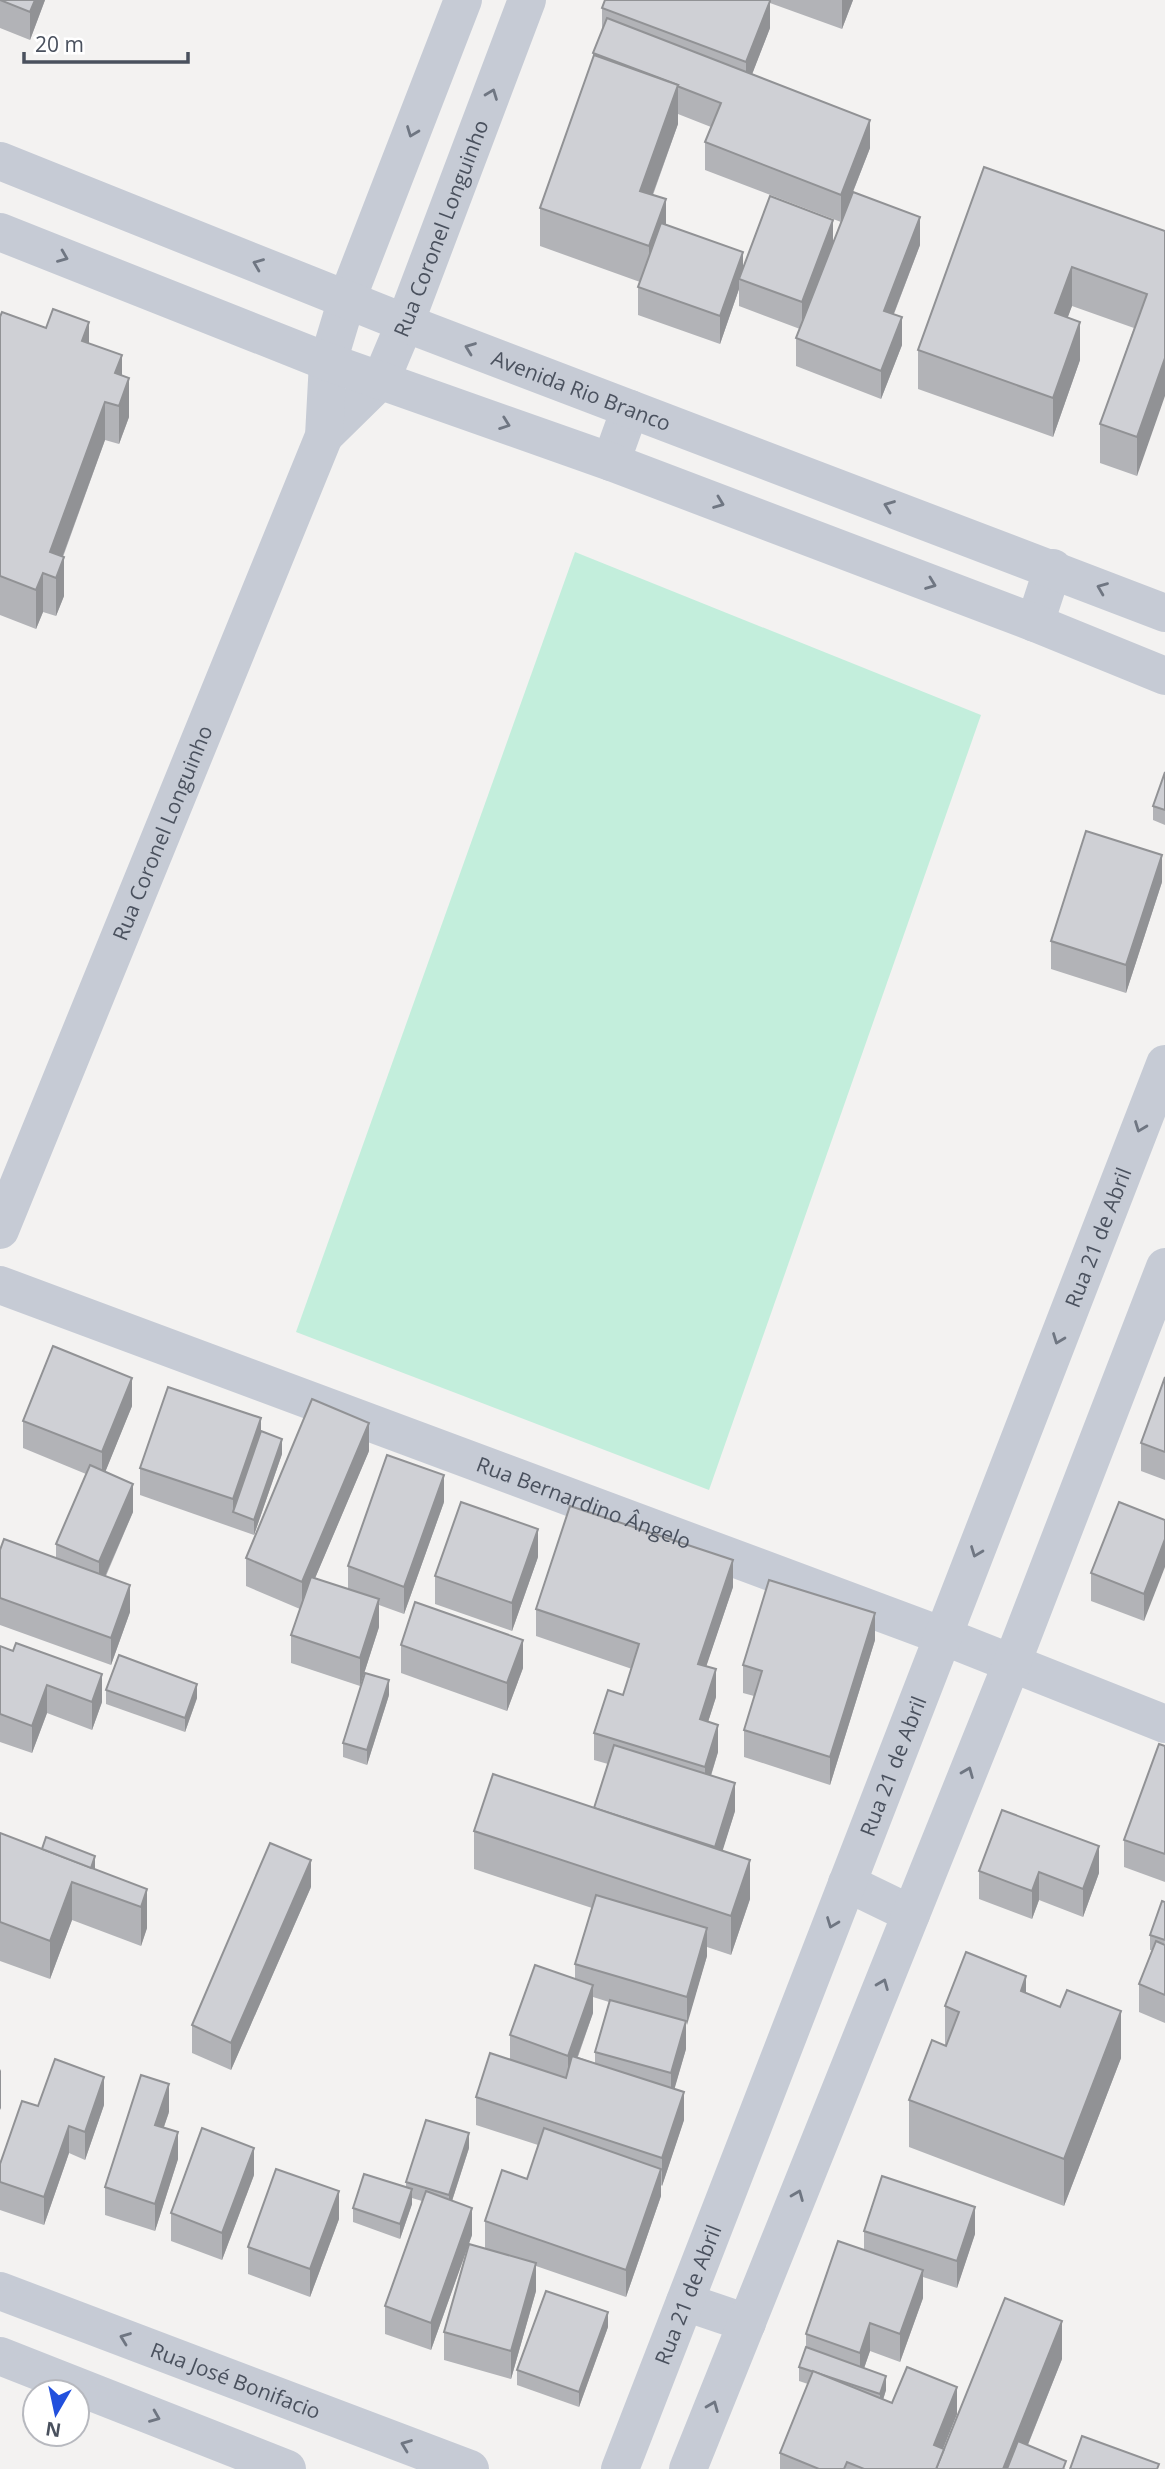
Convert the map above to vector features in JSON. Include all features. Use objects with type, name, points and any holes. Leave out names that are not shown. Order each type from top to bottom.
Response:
[{"type":"street","name":"Rua Coronel Longuinho","points":[[324,436],[381,380],[527,0]]},
{"type":"street","name":"Rua Coronel Longuinho","points":[[0,1230],[324,436],[328,362],[347,299],[458,14]]},
{"type":"street","points":[[458,14],[511,44]]},
{"type":"street","name":"Avenida Rio Branco","points":[[0,161],[405,323],[1165,612]]},
{"type":"street","points":[[0,232],[328,362],[611,462],[1035,623],[1165,676]]},
{"type":"street","points":[[611,462],[630,409]]},
{"type":"street","points":[[1035,623],[1053,568]]},
{"type":"street","name":"Rua 21 de Abril","points":[[620,2469],[1165,1064]]},
{"type":"street","points":[[688,2469],[1012,1663],[1165,1267]]},
{"type":"street","name":"Rua Bernardino Ângelo","points":[[0,1285],[943,1636],[1165,1724]]},
{"type":"street","points":[[847,1883],[911,1914]]},
{"type":"street","name":"Rua José Bonifacio","points":[[0,2291],[470,2469]]},
{"type":"street","points":[[685,2302],[747,2323]]},
{"type":"street","points":[[0,2356],[286,2469]]},
{"type":"green space","points":[[575,552],[981,715],[709,1490],[296,1332]]},
{"type":"building","points":[[0,0],[35,0],[30,12]]},
{"type":"building","points":[[605,0],[770,1],[746,62],[602,8]]},
{"type":"building","points":[[607,18],[870,120],[841,195],[705,142],[721,103],[593,53]]},
{"type":"building","points":[[594,55],[678,85],[640,191],[666,199],[649,246],[540,208]]},
{"type":"building","points":[[984,167],[1165,231],[1165,358],[1137,437],[1100,424],[1147,294],[1072,267],[1055,313],[1080,322],[1053,398],[918,350]]},
{"type":"building","points":[[853,192],[920,217],[884,311],[902,317],[881,371],[796,338]]},
{"type":"building","points":[[770,196],[833,220],[802,302],[739,279]]},
{"type":"building","points":[[661,223],[743,252],[720,316],[638,287]]},
{"type":"building","points":[[53,309],[89,322],[82,341],[122,355],[115,373],[129,378],[119,406],[105,402],[50,552],[64,557],[56,578],[43,573],[36,590],[0,576],[0,317],[2,312],[46,328]]},
{"type":"building","points":[[1165,772],[1165,810],[1153,806]]},
{"type":"building","points":[[1086,831],[1162,855],[1126,965],[1051,941]]},
{"type":"building","points":[[53,1346],[132,1378],[102,1452],[23,1421]]},
{"type":"building","points":[[1165,1377],[1165,1452],[1141,1443]]},
{"type":"building","points":[[168,1387],[261,1418],[233,1499],[140,1468]]},
{"type":"building","points":[[312,1399],[369,1423],[302,1582],[246,1558]]},
{"type":"building","points":[[261,1431],[282,1439],[254,1520],[233,1512]]},
{"type":"building","points":[[387,1455],[444,1475],[404,1587],[348,1566]]},
{"type":"building","points":[[90,1465],[133,1484],[99,1562],[56,1544]]},
{"type":"building","points":[[461,1502],[538,1529],[512,1603],[435,1576]]},
{"type":"building","points":[[1119,1502],[1165,1520],[1165,1539],[1144,1594],[1091,1573]]},
{"type":"building","points":[[570,1506],[733,1560],[698,1664],[716,1669],[700,1719],[718,1725],[705,1767],[594,1733],[608,1690],[623,1695],[639,1644],[536,1609]]},
{"type":"building","points":[[4,1539],[130,1585],[111,1638],[0,1598],[0,1550]]},
{"type":"building","points":[[311,1577],[379,1599],[360,1658],[291,1635]]},
{"type":"building","points":[[769,1580],[875,1613],[830,1757],[744,1730],[762,1671],[743,1665]]},
{"type":"building","points":[[415,1602],[523,1640],[507,1683],[401,1645]]},
{"type":"building","points":[[16,1643],[102,1674],[92,1702],[47,1685],[32,1726],[0,1714],[0,1646],[13,1651]]},
{"type":"building","points":[[119,1655],[197,1684],[185,1718],[106,1690]]},
{"type":"building","points":[[365,1673],[389,1680],[367,1750],[343,1743]]},
{"type":"building","points":[[1159,1744],[1165,1746],[1165,1854],[1124,1840]]},
{"type":"building","points":[[614,1745],[735,1783],[715,1847],[594,1808]]},
{"type":"building","points":[[493,1774],[750,1860],[731,1916],[474,1831]]},
{"type":"building","points":[[1002,1810],[1099,1846],[1083,1889],[1039,1872],[1032,1891],[979,1871]]},
{"type":"building","points":[[0,1833],[147,1889],[141,1907],[72,1882],[50,1941],[0,1922]]},
{"type":"building","points":[[46,1837],[95,1856],[91,1868],[42,1849]]},
{"type":"building","points":[[270,1843],[311,1860],[231,2043],[192,2025]]},
{"type":"building","points":[[596,1895],[707,1928],[687,1997],[575,1964]]},
{"type":"building","points":[[1162,1901],[1165,1902],[1165,1940],[1150,1935]]},
{"type":"building","points":[[1156,1941],[1165,1945],[1165,1995],[1139,1984]]},
{"type":"building","points":[[966,1952],[1026,1976],[1021,1991],[1060,2007],[1067,1990],[1121,2011],[1064,2159],[909,2100],[932,2040],[946,2046],[959,2012],[945,2006]]},
{"type":"building","points":[[535,1965],[593,1985],[568,2056],[510,2035]]},
{"type":"building","points":[[610,2000],[686,2021],[671,2073],[595,2052]]},
{"type":"building","points":[[490,2053],[566,2078],[572,2056],[684,2092],[662,2158],[476,2097]]},
{"type":"building","points":[[55,2059],[104,2077],[85,2132],[69,2126],[44,2197],[0,2182],[0,2164],[22,2101],[38,2106]]},
{"type":"building","points":[[141,2075],[169,2084],[155,2125],[178,2132],[155,2204],[105,2187]]},
{"type":"building","points":[[426,2120],[469,2133],[449,2195],[406,2182]]},
{"type":"building","points":[[202,2128],[254,2148],[222,2233],[171,2213]]},
{"type":"building","points":[[544,2128],[661,2169],[626,2270],[485,2221],[502,2170],[527,2179]]},
{"type":"building","points":[[276,2169],[339,2191],[310,2269],[248,2247]]},
{"type":"building","points":[[364,2174],[412,2189],[400,2224],[353,2208]]},
{"type":"building","points":[[882,2176],[975,2207],[957,2261],[864,2231]]},
{"type":"building","points":[[426,2191],[472,2208],[431,2323],[385,2306]]},
{"type":"building","points":[[838,2241],[923,2270],[900,2334],[870,2323],[860,2353],[806,2334]]},
{"type":"building","points":[[469,2244],[536,2263],[511,2351],[444,2332]]},
{"type":"building","points":[[546,2291],[608,2312],[579,2392],[517,2370]]},
{"type":"building","points":[[1005,2298],[1062,2321],[1003,2469],[936,2469]]},
{"type":"building","points":[[806,2347],[886,2376],[880,2394],[799,2367]]},
{"type":"building","points":[[907,2367],[957,2387],[934,2445],[944,2449],[936,2469],[864,2469],[847,2462],[844,2469],[819,2469],[780,2453],[813,2371],[892,2403]]},
{"type":"building","points":[[1082,2436],[1159,2464],[1157,2469],[1070,2469]]},
{"type":"building","points":[[1018,2441],[1066,2461],[1063,2469],[1007,2469]]}]
